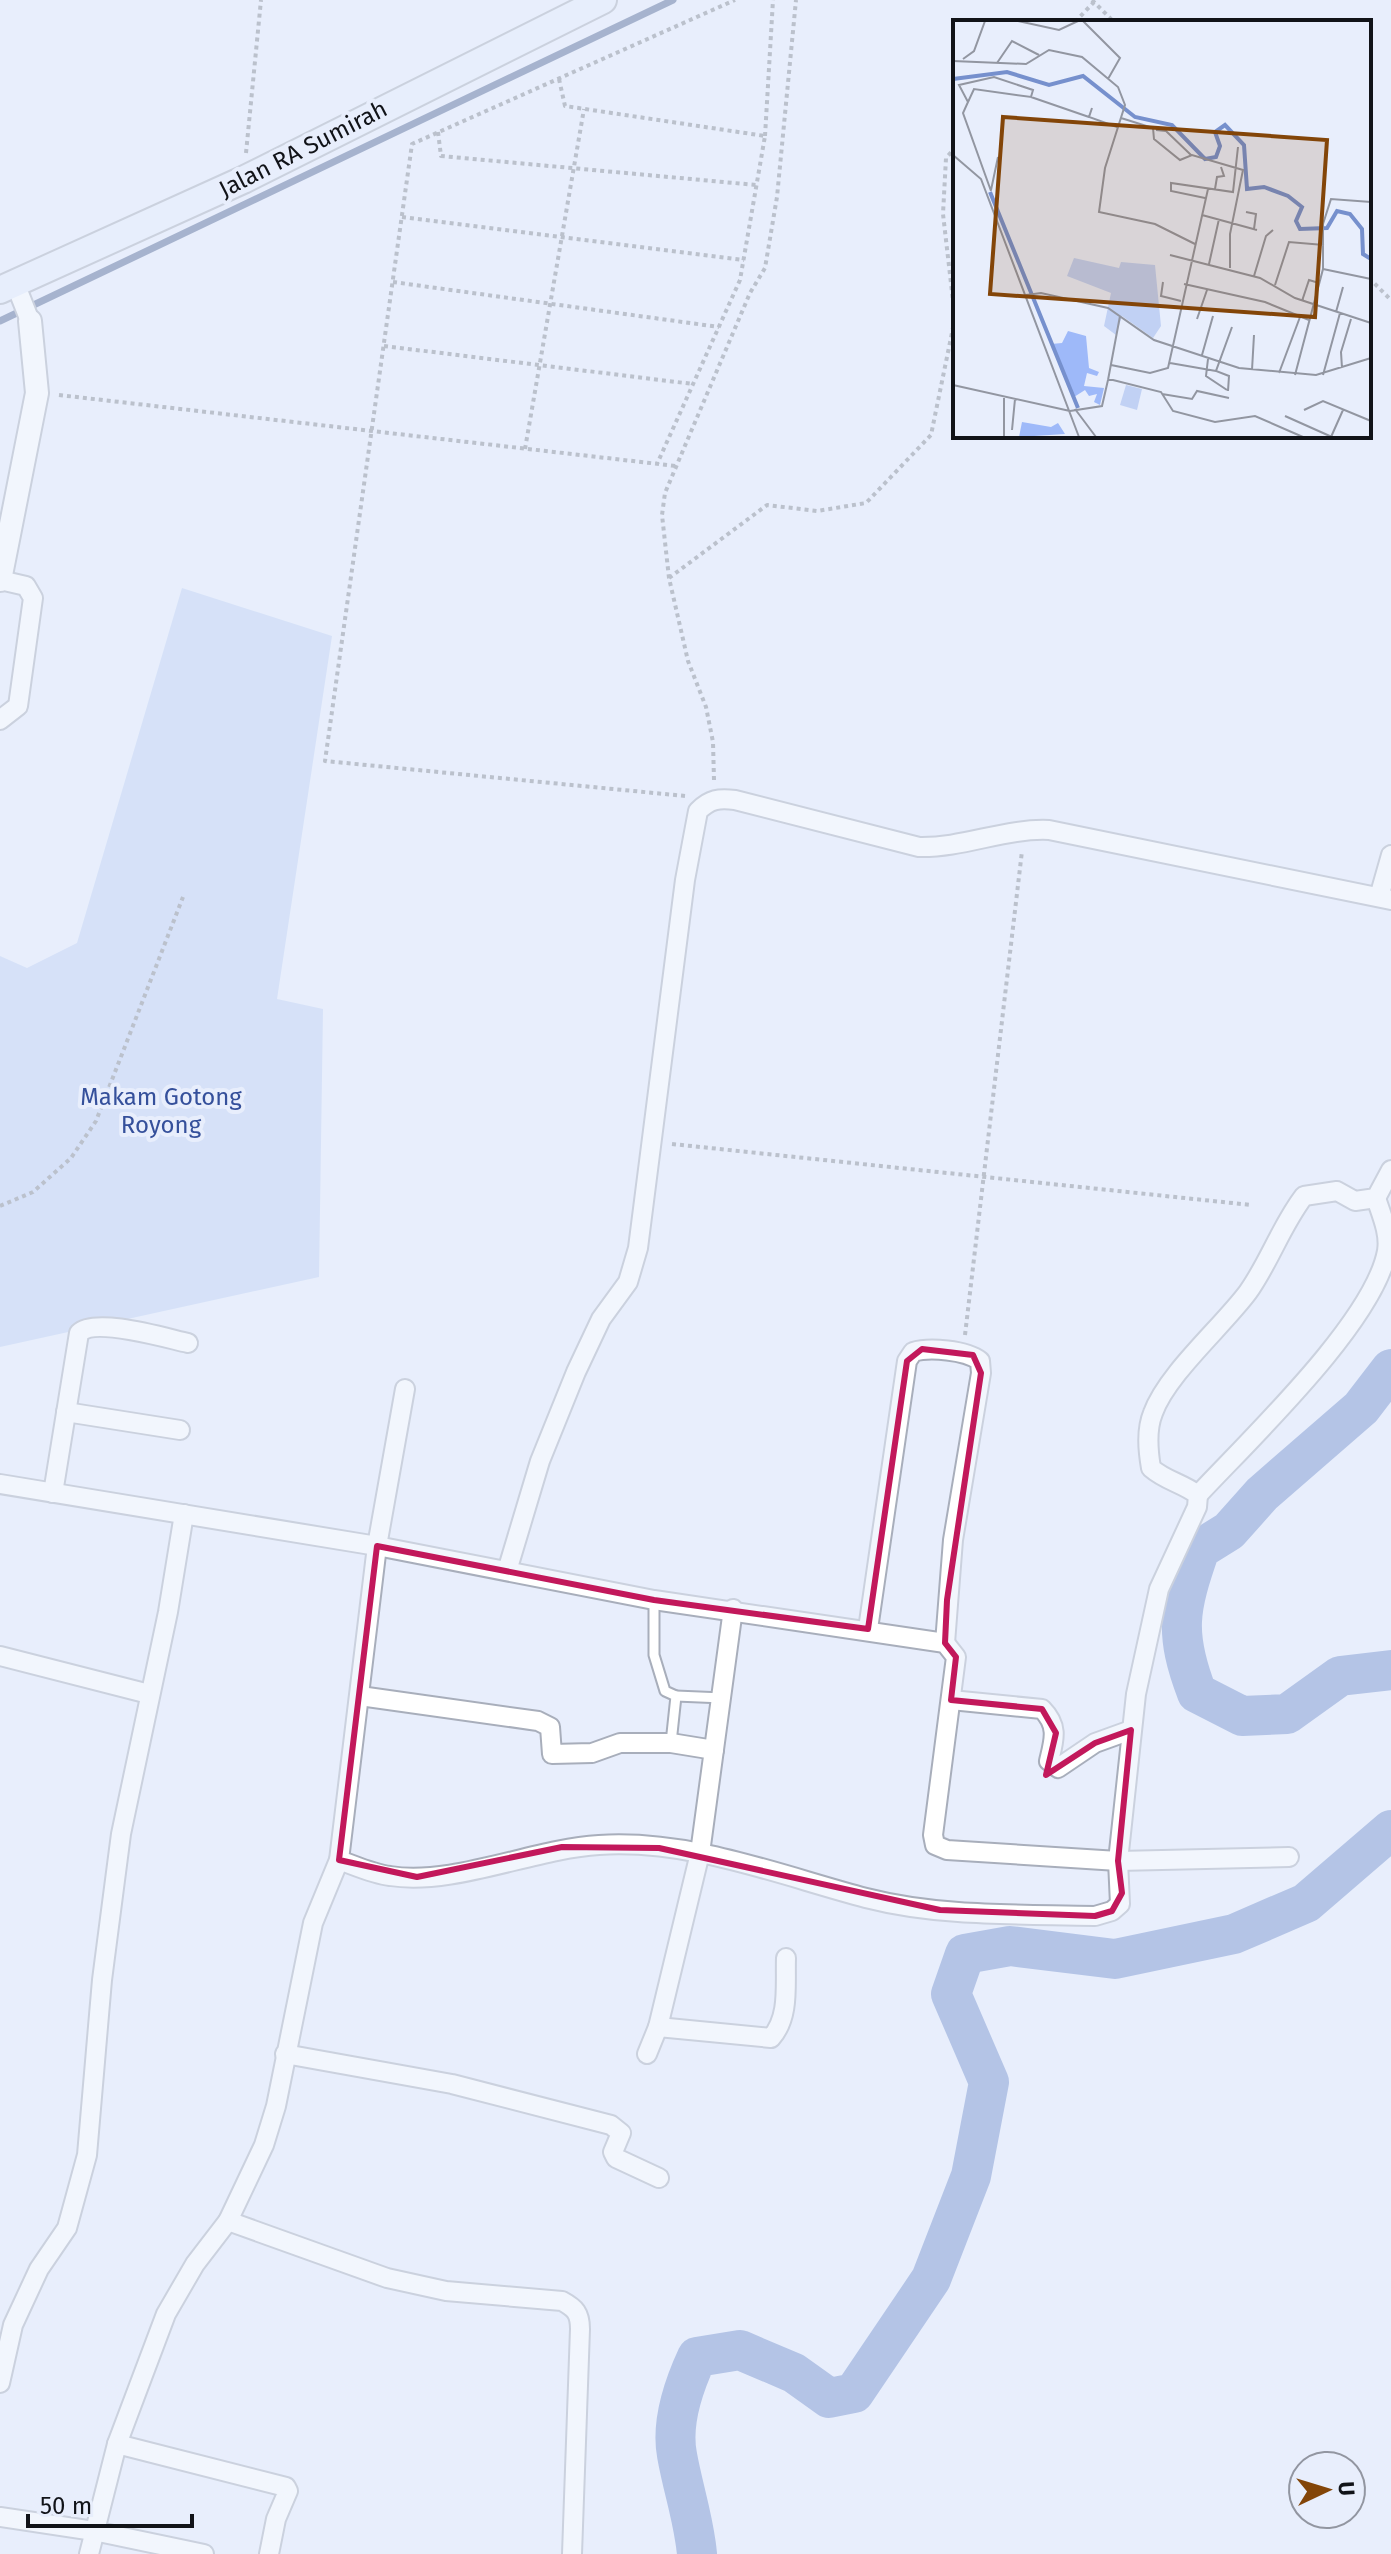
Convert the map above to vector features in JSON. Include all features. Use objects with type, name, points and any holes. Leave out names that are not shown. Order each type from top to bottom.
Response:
[{"type":"main road","name":"Jalan RA Sumirah","points":[[12,290],[243,180],[603,0]]},
{"type":"street","points":[[0,720],[18,706],[33,598],[26,586],[0,580],[37,393],[30,321],[12,290]]},
{"type":"street","points":[[507,1571],[540,1461],[576,1372],[601,1319],[628,1282],[638,1248],[654,1142],[685,880],[698,811],[715,799],[735,800],[919,847],[948,847],[1025,829],[1049,830],[1385,898],[1391,855]]},
{"type":"street","points":[[339,1860],[392,1877],[417,1877],[445,1875],[562,1847],[604,1844],[700,1853],[895,1904],[940,1910],[1095,1916],[1112,1911],[1120,1904],[1118,1861],[1131,1730],[1159,1589],[1197,1507],[1198,1495],[1303,1382],[1377,1284],[1387,1248],[1386,1227],[1376,1198],[1391,1170]]},
{"type":"street","points":[[1198,1495],[1183,1484],[1165,1480],[1151,1468],[1147,1446],[1153,1413],[1171,1384],[1247,1293],[1271,1257],[1287,1217],[1304,1196],[1337,1191],[1355,1201],[1376,1198]]},
{"type":"street","points":[[53,1493],[79,1333],[83,1329],[112,1327],[188,1343]]},
{"type":"street","points":[[868,1629],[907,1361],[913,1352],[922,1349],[962,1354],[980,1361],[981,1373],[953,1540],[945,1643]]},
{"type":"street","points":[[89,2554],[117,2444],[166,2314],[195,2264],[228,2221],[264,2145],[313,1923],[339,1860],[377,1546],[405,1389]]},
{"type":"street","points":[[66,1412],[180,1430]]},
{"type":"street","points":[[0,1484],[377,1546],[654,1600],[733,1609],[945,1643],[956,1657],[933,1835],[935,1845],[947,1850],[1118,1861],[1289,1857]]},
{"type":"street","points":[[0,2383],[13,2325],[39,2269],[67,2228],[87,2155],[102,1980],[115,1878],[149,1694],[168,1612],[184,1514]]},
{"type":"street","points":[[647,2054],[658,2027],[700,1853],[733,1609]]},
{"type":"street","points":[[0,1656],[149,1694]]},
{"type":"street","points":[[360,1696],[538,1721],[550,1727],[552,1754],[592,1753],[620,1743],[671,1743],[714,1750]]},
{"type":"street","points":[[951,1700],[1042,1709],[1052,1718],[1056,1733],[1049,1761],[1058,1768],[1095,1743],[1131,1730]]},
{"type":"street","points":[[658,2027],[771,2038],[780,2028],[784,2013],[786,1958]]},
{"type":"street","points":[[285,2054],[452,2084],[611,2125],[620,2129],[621,2133],[613,2152],[616,2158],[659,2178]]},
{"type":"street","points":[[228,2221],[387,2278],[446,2291],[562,2301],[574,2308],[580,2317],[580,2329],[572,2554]]},
{"type":"street","points":[[117,2444],[286,2487],[288,2491],[276,2519],[269,2554]]},
{"type":"street","points":[[0,2517],[94,2531],[204,2554]]},
{"type":"lane","points":[[654,1600],[657,1667],[665,1691],[676,1696],[723,1698]]},
{"type":"lane","points":[[671,1743],[676,1696]]},
{"type":"path","points":[[243,180],[261,0]]},
{"type":"path","points":[[735,0],[412,144],[325,761],[715,799],[713,742],[706,707],[688,661],[669,578],[662,515],[665,493],[676,466],[750,293],[765,268],[777,197],[796,0]]},
{"type":"path","points":[[657,464],[740,280],[765,136],[773,0]]},
{"type":"path","points":[[1077,20],[1093,1],[1112,20]]},
{"type":"path","points":[[559,79],[565,106],[765,136]]},
{"type":"path","points":[[525,449],[584,109]]},
{"type":"path","points":[[438,132],[441,156],[756,185]]},
{"type":"path","points":[[953,150],[946,158],[943,214],[953,301]]},
{"type":"path","points":[[402,217],[744,260]]},
{"type":"path","points":[[1371,280],[1391,300]]},
{"type":"path","points":[[393,282],[719,327]]},
{"type":"path","points":[[669,578],[767,505],[817,511],[866,503],[931,435],[953,328]]},
{"type":"path","points":[[384,346],[693,384]]},
{"type":"path","points":[[37,393],[676,466]]},
{"type":"path","points":[[962,1354],[1025,829]]},
{"type":"path","points":[[0,1206],[33,1192],[71,1158],[96,1121],[183,897]]},
{"type":"path","points":[[654,1142],[1251,1205]]},
{"type":"highlighted area","points":[[922,1349],[973,1355],[981,1373],[947,1600],[945,1643],[956,1657],[951,1700],[1042,1709],[1056,1733],[1046,1775],[1095,1743],[1131,1730],[1118,1861],[1122,1893],[1112,1911],[1095,1916],[940,1910],[659,1848],[562,1847],[417,1877],[339,1860],[377,1546],[654,1600],[868,1629],[907,1361]]},
{"type":"green space","name":"Makam Gotong Royong","points":[[182,588],[332,636],[277,999],[323,1009],[319,1277],[0,1347],[0,956],[27,968],[77,943]]},
{"type":"waterway","points":[[0,321],[673,0]]},
{"type":"waterway","points":[[1391,1369],[1361,1408],[1262,1494],[1229,1531],[1200,1549],[1187,1588],[1182,1621],[1185,1654],[1197,1693],[1242,1716],[1287,1714],[1340,1676],[1391,1670]]},
{"type":"waterway","points":[[697,2554],[676,2443],[680,2404],[697,2357],[740,2350],[794,2373],[829,2398],[854,2393],[931,2279],[971,2176],[989,2082],[951,1994],[965,1954],[1010,1946],[1115,1959],[1234,1934],[1306,1903],[1391,1830]]}]
